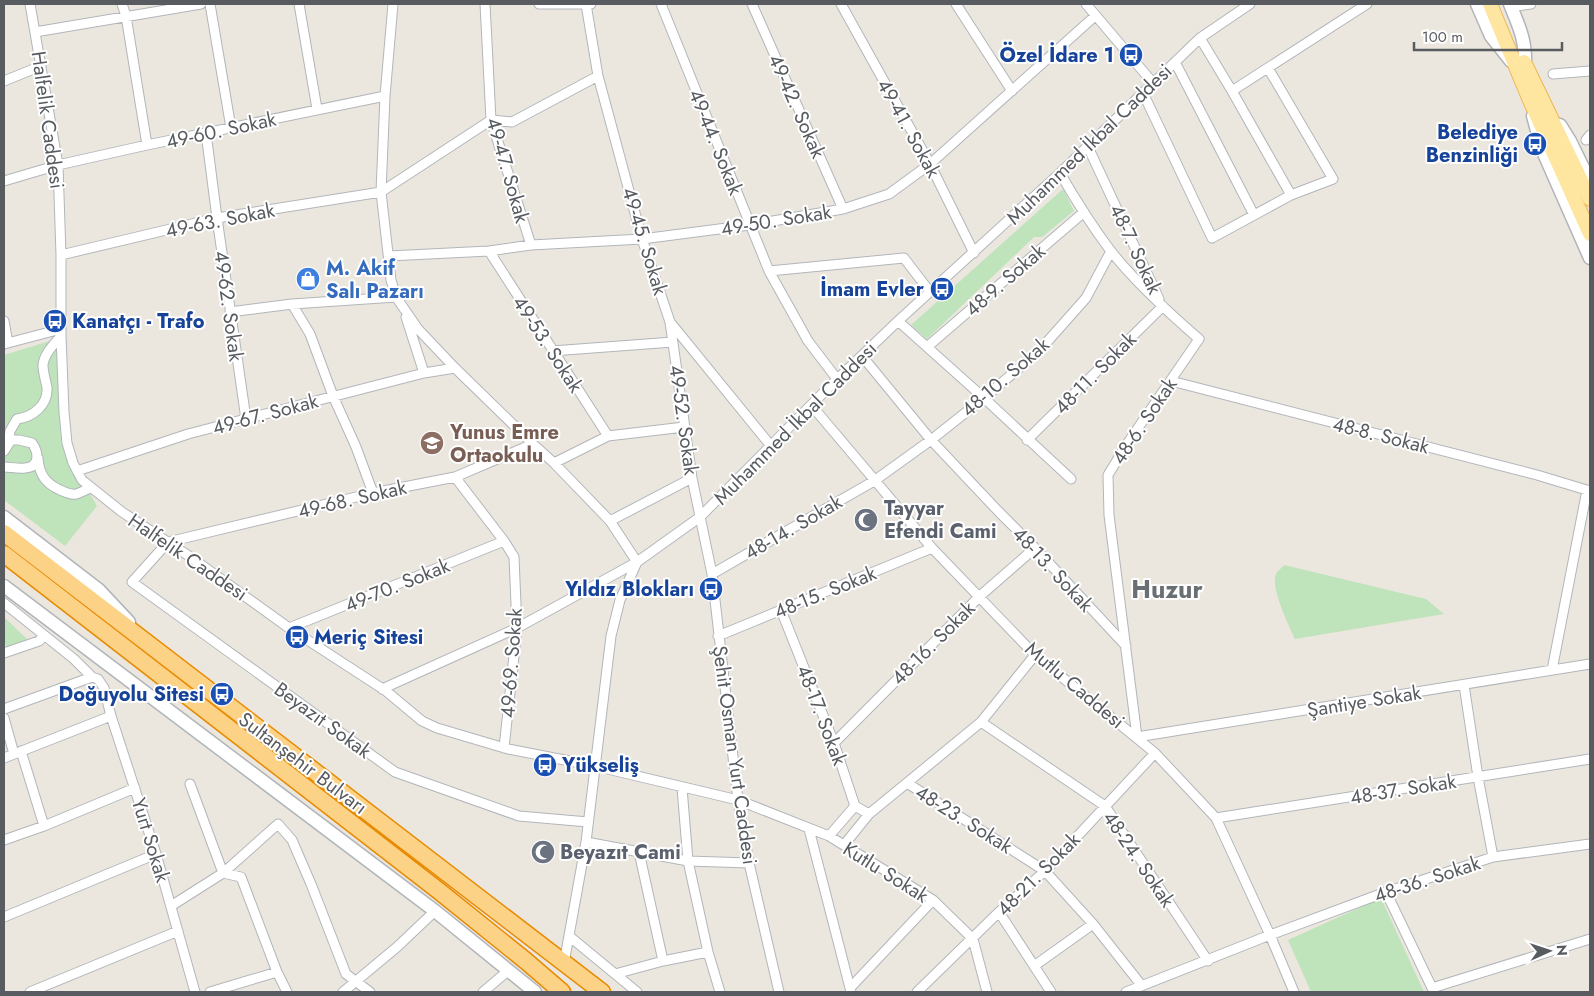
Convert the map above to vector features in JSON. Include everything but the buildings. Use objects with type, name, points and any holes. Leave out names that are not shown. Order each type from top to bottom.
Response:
[{"type":"highway","name":"Sultanşehir Bulvarı","points":[[4,533],[602,992]]},
{"type":"highway","name":"Sultanşehir Bulvarı","points":[[4,554],[439,891],[562,992]]},
{"type":"main road","points":[[1490,4],[1534,97],[1590,234]]},
{"type":"main road","points":[[1506,5],[1520,65]]},
{"type":"main road","points":[[1534,97],[1590,199]]},
{"type":"street","name":"Halfelik Caddesi","points":[[30,4],[58,165],[61,333],[67,443],[72,463],[82,480],[122,512],[168,542],[289,628],[382,689],[429,725],[469,739],[504,748],[595,766],[738,800]]},
{"type":"street","points":[[122,4],[126,16],[147,145]]},
{"type":"street","points":[[35,32],[201,4]]},
{"type":"street","points":[[210,4],[231,128]]},
{"type":"street","points":[[299,4],[317,110]]},
{"type":"street","points":[[393,4],[384,96],[381,192],[390,256],[391,280],[396,297],[418,329],[455,368],[554,463],[610,521],[637,562],[620,600],[610,636],[586,842],[564,963]]},
{"type":"street","name":"49-47. Sokak","points":[[485,4],[491,120],[531,245]]},
{"type":"street","points":[[539,4],[588,4]]},
{"type":"street","name":"49-45. Sokak","points":[[588,4],[598,76],[642,239],[670,322],[771,446]]},
{"type":"street","name":"49-44. Sokak","points":[[661,4],[769,271],[808,341],[837,379]]},
{"type":"street","name":"49-42. Sokak","points":[[752,4],[843,209]]},
{"type":"street","name":"49-41. Sokak","points":[[841,4],[930,164],[974,253]]},
{"type":"street","points":[[956,4],[1012,90]]},
{"type":"street","points":[[1086,4],[1153,83]]},
{"type":"street","name":"Muhammed İkbal Caddesi","points":[[382,689],[517,628],[637,562],[700,517],[837,379],[1088,147],[1200,38],[1250,4]]},
{"type":"street","points":[[1232,91],[1367,4]]},
{"type":"street","points":[[1477,4],[1491,36],[1520,65]]},
{"type":"street","points":[[1506,5],[1531,4]]},
{"type":"street","name":"49-50. Sokak","points":[[390,256],[489,251],[531,245],[642,239],[750,225],[843,209],[889,194],[930,164],[1095,16]]},
{"type":"street","points":[[1200,38],[1290,195]]},
{"type":"street","points":[[1175,62],[1254,215]]},
{"type":"street","points":[[4,81],[41,66]]},
{"type":"street","points":[[1143,93],[1212,238],[1290,195],[1333,179],[1268,68]]},
{"type":"street","points":[[1553,74],[1590,71]]},
{"type":"street","points":[[381,192],[491,120],[512,122],[598,76]]},
{"type":"street","name":"49-60. Sokak","points":[[4,181],[58,165],[147,145],[384,96]]},
{"type":"street","points":[[1534,97],[1547,105],[1570,140],[1590,182]]},
{"type":"street","points":[[1534,97],[1534,124],[1542,149],[1590,258]]},
{"type":"street","name":"49-62. Sokak","points":[[206,133],[246,419]]},
{"type":"street","name":"48-7. Sokak","points":[[1088,147],[1162,306]]},
{"type":"street","name":"48-7. Sokak","points":[[1060,173],[1111,251],[1162,306]]},
{"type":"street","name":"49-63. Sokak","points":[[61,255],[217,218],[381,192]]},
{"type":"street","name":"48-9. Sokak","points":[[927,347],[1084,212]]},
{"type":"street","name":"49-53. Sokak","points":[[489,251],[608,436]]},
{"type":"street","name":"48-10. Sokak","points":[[874,481],[931,440],[1039,351],[1086,298],[1111,251]]},
{"type":"street","points":[[769,271],[904,258],[930,292]]},
{"type":"street","points":[[230,312],[292,304],[396,297]]},
{"type":"street","points":[[292,304],[310,334],[373,493]]},
{"type":"street","name":"48-6. Sokak","points":[[1138,737],[1109,515],[1108,475],[1199,339],[1162,306]]},
{"type":"street","name":"48-11. Sokak","points":[[1028,440],[1162,306]]},
{"type":"street","points":[[403,309],[424,373]]},
{"type":"street","points":[[4,321],[6,344],[61,333]]},
{"type":"street","name":"49-52. Sokak","points":[[670,322],[684,427],[700,517]]},
{"type":"street","points":[[898,322],[984,398],[1071,479]]},
{"type":"street","points":[[11,440],[9,439],[10,431],[18,419],[36,412],[43,403],[47,388],[43,364],[61,333]]},
{"type":"street","points":[[552,351],[673,342]]},
{"type":"street","name":"48-13. Sokak","points":[[862,356],[931,440],[998,512],[1036,548],[1126,646]]},
{"type":"street","name":"49-67. Sokak","points":[[77,471],[188,434],[424,373],[455,368]]},
{"type":"street","name":"48-8. Sokak","points":[[1170,381],[1589,490]]},
{"type":"street","name":"Mutlu Caddesi","points":[[812,406],[932,548],[1035,655],[1138,737],[1216,818],[1294,992]]},
{"type":"street","points":[[554,463],[608,436],[684,427]]},
{"type":"street","points":[[4,451],[11,440]]},
{"type":"street","points":[[11,440],[32,443],[38,452],[39,467],[43,478],[52,486],[66,493],[75,494],[91,488]]},
{"type":"street","name":"49-68. Sokak","points":[[168,542],[373,493],[455,476],[533,444]]},
{"type":"street","points":[[4,467],[26,468],[38,458]]},
{"type":"street","name":"49-69. Sokak","points":[[455,476],[514,557],[517,628],[504,748]]},
{"type":"street","points":[[610,521],[692,478]]},
{"type":"street","name":"48-14. Sokak","points":[[712,574],[874,481]]},
{"type":"street","points":[[1552,670],[1589,490]]},
{"type":"street","points":[[4,517],[99,590],[151,646]]},
{"type":"street","name":"Şehit Osman Yurt Caddesi","points":[[700,517],[712,574],[738,800],[749,862],[778,992]]},
{"type":"street","name":"Beyazıt Sokak","points":[[168,542],[132,582],[395,772],[519,816],[588,822]]},
{"type":"street","name":"49-70. Sokak","points":[[289,628],[504,542]]},
{"type":"street","name":"48-15. Sokak","points":[[718,636],[932,548]]},
{"type":"street","name":"48-16. Sokak","points":[[834,743],[980,596],[1036,548]]},
{"type":"street","name":"Sultanşehir Bulvarı","points":[[4,561],[29,574]]},
{"type":"street","name":"Sultanşehir Bulvarı","points":[[4,586],[435,911],[535,992]]},
{"type":"street","points":[[4,603],[74,659],[92,677],[4,709]]},
{"type":"street","name":"48-17. Sokak","points":[[781,610],[834,743],[855,806]]},
{"type":"street","points":[[4,653],[39,641],[44,634]]},
{"type":"street","points":[[844,845],[869,814],[981,722],[1035,655]]},
{"type":"street","name":"Şantiye Sokak","points":[[1138,737],[1590,664]]},
{"type":"street","name":"Yurt Sokak","points":[[92,677],[98,679],[104,688],[111,716],[156,854],[195,992]]},
{"type":"street","points":[[1464,685],[1493,857]]},
{"type":"street","points":[[4,758],[111,716]]},
{"type":"street","points":[[4,718],[44,826]]},
{"type":"street","name":"48-24. Sokak","points":[[981,722],[1104,806],[1208,961]]},
{"type":"street","name":"48-21. Sokak","points":[[917,992],[999,912],[1045,871],[1155,753]]},
{"type":"street","name":"48-37. Sokak","points":[[1216,818],[1590,759]]},
{"type":"street","name":"48-23. Sokak","points":[[907,783],[1045,871],[1093,924],[1142,986]]},
{"type":"street","points":[[190,784],[223,873]]},
{"type":"street","points":[[4,840],[44,826],[135,788]]},
{"type":"street","points":[[682,788],[688,861],[708,952],[720,992]]},
{"type":"street","name":"Kutlu Sokak","points":[[738,800],[829,836],[933,900],[973,938]]},
{"type":"street","points":[[829,836],[855,806],[869,814]]},
{"type":"street","points":[[171,906],[223,873],[278,824],[292,840],[343,969],[346,974],[370,992]]},
{"type":"street","points":[[809,829],[851,990]]},
{"type":"street","points":[[586,842],[688,861],[749,862]]},
{"type":"street","name":"48-36. Sokak","points":[[1126,992],[1270,935],[1386,892],[1493,857],[1590,844]]},
{"type":"street","points":[[639,852],[663,961]]},
{"type":"street","points":[[4,917],[156,854]]},
{"type":"street","points":[[223,873],[241,877],[277,972],[287,992]]},
{"type":"street","points":[[1386,892],[1433,990],[1590,939]]},
{"type":"street","points":[[851,990],[933,900]]},
{"type":"street","points":[[343,992],[435,911]]},
{"type":"street","points":[[999,912],[1051,992]]},
{"type":"street","points":[[1034,966],[1093,924]]},
{"type":"street","points":[[30,992],[178,931]]},
{"type":"street","points":[[569,936],[637,992]]},
{"type":"street","points":[[973,938],[987,992]]},
{"type":"street","points":[[614,974],[708,952]]},
{"type":"street","points":[[483,992],[509,970]]},
{"type":"street","points":[[210,992],[277,972]]},
{"type":"street","points":[[495,981],[497,992]]},
{"type":"green space","points":[[1063,189],[1074,211],[1042,237],[1034,237],[927,339],[911,325]]},
{"type":"green space","points":[[53,340],[57,345],[61,441],[69,463],[97,506],[65,546],[4,500],[4,355]]},
{"type":"green space","points":[[1284,565],[1426,599],[1444,614],[1295,639],[1281,606],[1276,588],[1276,574]]},
{"type":"green space","points":[[4,617],[28,640],[6,647]]},
{"type":"green space","points":[[1381,898],[1424,992],[1311,992],[1288,940]]},
{"type":"place","name":"Özel İdare 1","points":[[1131,55]]},
{"type":"place","name":"Belediye Benzinliği","points":[[1535,144]]},
{"type":"place","name":"M. Akif Salı Pazarı","points":[[308,279]]},
{"type":"place","name":"İmam Evler","points":[[942,289]]},
{"type":"place","name":"Kanatçı - Trafo","points":[[55,321]]},
{"type":"place","name":"Yunus Emre Ortaokulu","points":[[432,443]]},
{"type":"place","name":"Tayyar Efendi Cami","points":[[866,520]]},
{"type":"place","name":"Yıldız Blokları","points":[[711,589]]},
{"type":"place","name":"Meriç Sitesi","points":[[297,637]]},
{"type":"place","name":"Doğuyolu Sitesi","points":[[222,694]]},
{"type":"place","name":"Yükseliş","points":[[545,765]]},
{"type":"place","name":"Beyazıt Cami","points":[[543,852]]},
{"type":"district","name":"Huzur","points":[[1167,589]]}]
